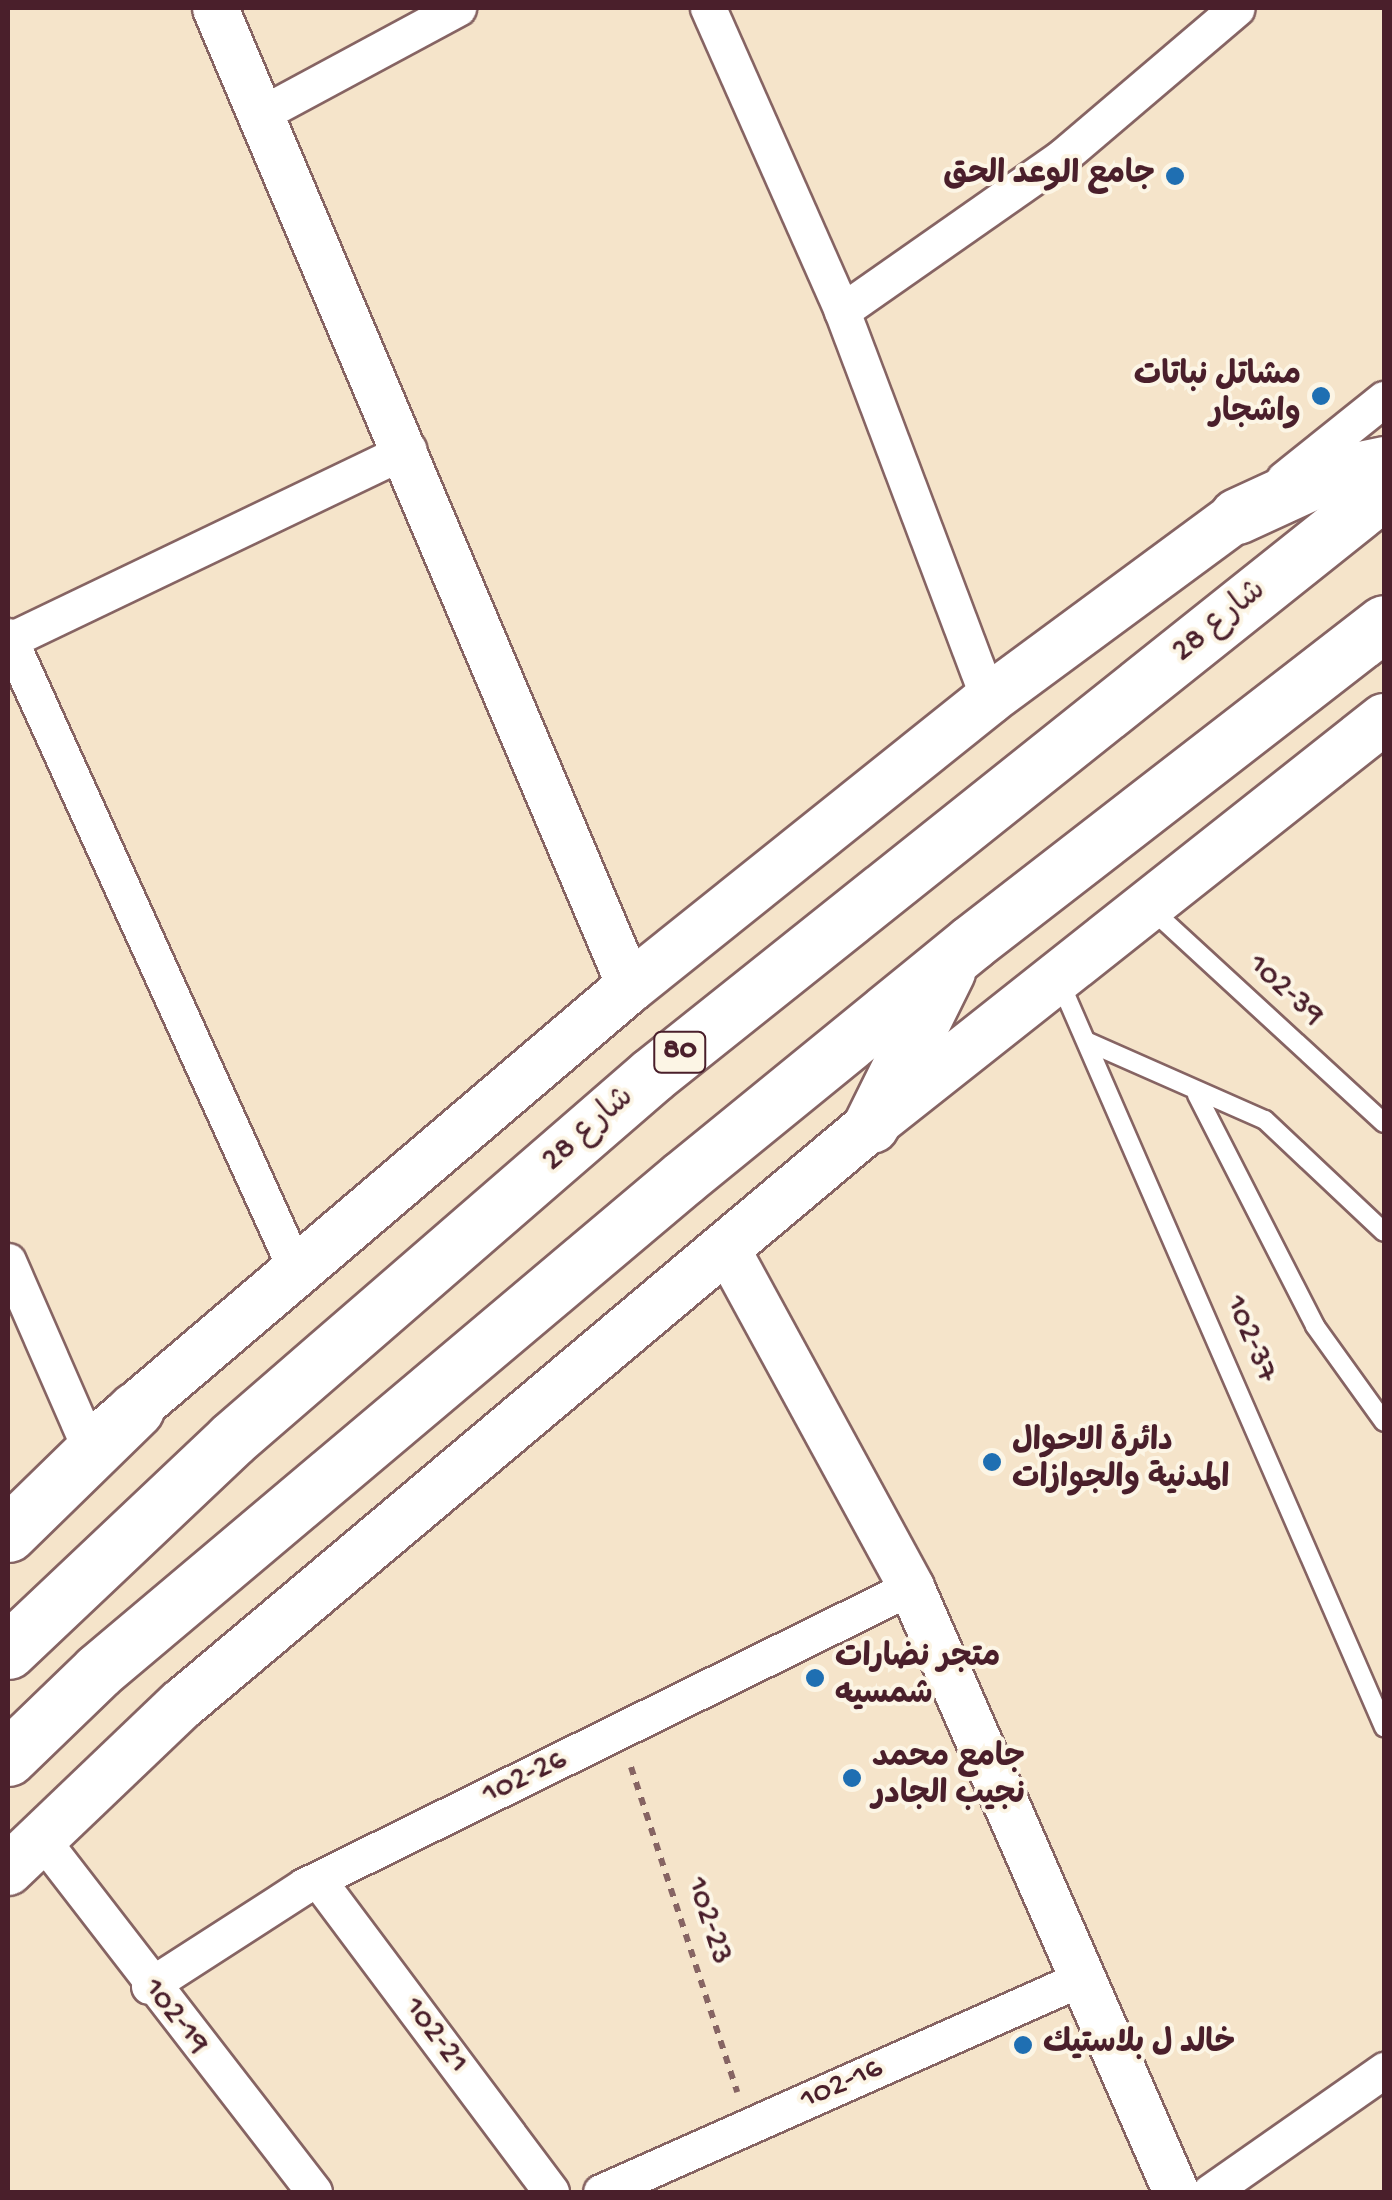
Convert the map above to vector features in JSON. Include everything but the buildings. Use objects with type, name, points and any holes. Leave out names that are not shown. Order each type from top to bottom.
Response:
[{"type":"highway","points":[[1238,516],[1322,477],[1384,464]]},
{"type":"highway","name":"شارع 28","points":[[8,1651],[232,1439],[652,1075],[1384,491]]},
{"type":"highway","points":[[8,1758],[304,1494],[972,943],[1384,623]]},
{"type":"highway","points":[[871,1125],[893,1092],[930,998],[972,943]]},
{"type":"highway","points":[[8,1534],[136,1410]]},
{"type":"main road","points":[[8,1504],[136,1410],[630,986],[988,700],[1238,516]]},
{"type":"main road","points":[[24,1853],[182,1704],[728,1251],[871,1125],[1146,904],[1384,720]]},
{"type":"street","points":[[215,8],[408,450],[630,986]]},
{"type":"street","points":[[261,114],[458,8]]},
{"type":"street","points":[[708,8],[842,311],[988,700]]},
{"type":"street","points":[[842,311],[1063,156],[1237,8]]},
{"type":"street","points":[[1238,516],[1384,399]]},
{"type":"street","points":[[296,1270],[8,639],[408,450]]},
{"type":"street","points":[[728,1251],[911,1587],[1176,2192]]},
{"type":"street","points":[[8,1260],[89,1446]]},
{"type":"street","name":"102-26","points":[[149,1986],[318,1880],[911,1587]]},
{"type":"street","name":"102-19","points":[[24,1853],[149,1986],[314,2192]]},
{"type":"street","name":"102-21","points":[[318,1880],[551,2192]]},
{"type":"street","name":"102-16","points":[[601,2192],[663,2181],[748,2127],[1082,1978]]},
{"type":"street","points":[[1210,2192],[1384,2070]]},
{"type":"lane","name":"102-39","points":[[1146,904],[1384,1123]]},
{"type":"lane","name":"102-37","points":[[1058,976],[1384,1727]]},
{"type":"lane","points":[[1088,1042],[1197,1095],[1265,1120],[1384,1232]]},
{"type":"lane","points":[[1197,1095],[1315,1326],[1384,1422]]},
{"type":"path","name":"102-23","points":[[620,1732],[748,2127]]},
{"type":"place","name":"جامع الوعد الحق","points":[[1175,176]]},
{"type":"place","name":"مشاتل نباتات واشجار","points":[[1321,396]]},
{"type":"place","name":"دائرة الاحوال المدنية والجوازات","points":[[992,1462]]},
{"type":"place","name":"متجر نضارات شمسيه","points":[[815,1678]]},
{"type":"place","name":"جامع محمد نجيب الجادر","points":[[852,1778]]},
{"type":"place","name":"خالد ل بلاستيك","points":[[1023,2045]]}]
